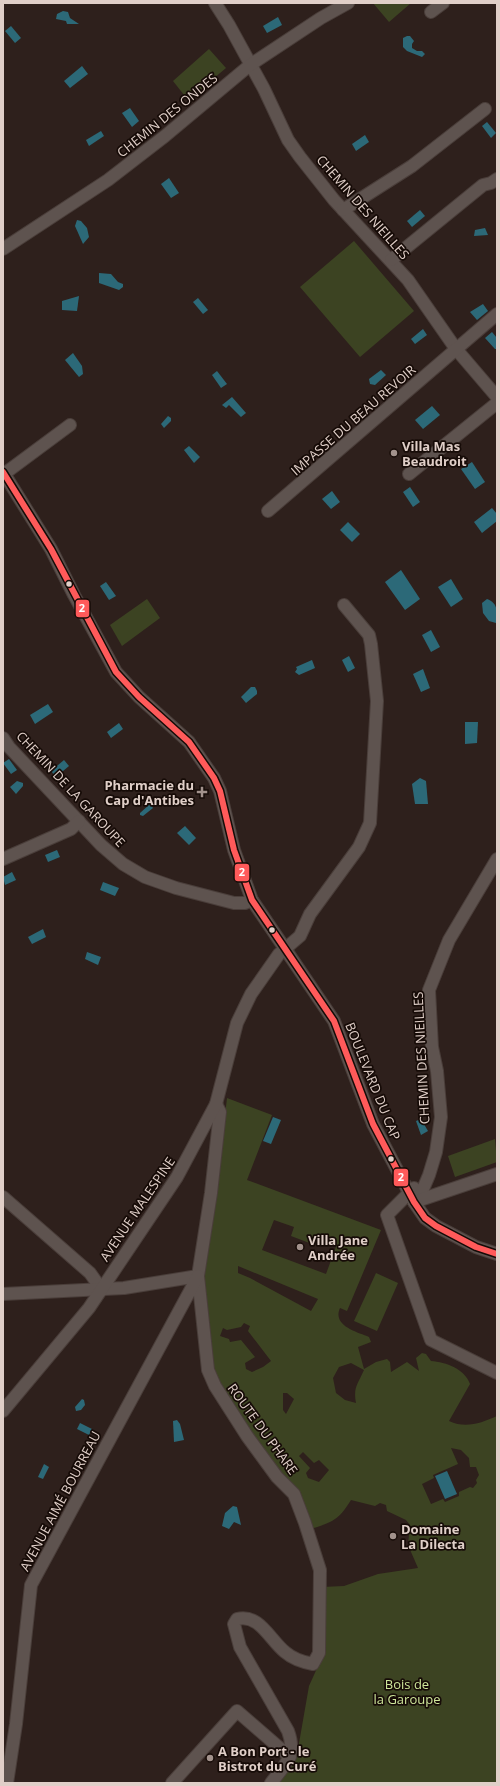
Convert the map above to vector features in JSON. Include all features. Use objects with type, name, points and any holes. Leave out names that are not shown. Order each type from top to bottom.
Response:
[{"type":"street","name":"CHEMIN DES NIEILLES","points":[[215,3],[229,25],[288,140],[343,210],[408,280],[456,349],[497,397]]},
{"type":"street","name":"CHEMIN DES ONDES","points":[[3,249],[108,180],[165,136],[250,65],[321,18],[348,3]]},
{"type":"street","points":[[431,12],[443,3]]},
{"type":"street","points":[[343,210],[412,166],[485,109]]},
{"type":"street","points":[[391,260],[482,185],[491,183],[497,179]]},
{"type":"street","name":"IMPASSE DU BEAU REVOIR","points":[[268,512],[497,314]]},
{"type":"street","points":[[409,474],[497,402]]},
{"type":"street","points":[[4,473],[70,426]]},
{"type":"street","name":"BOULEVARD DU CAP","points":[[4,473],[51,549],[116,672],[139,697],[189,742],[214,778],[220,791],[234,850],[252,900],[334,1020],[373,1124],[412,1197],[426,1218],[436,1226],[476,1247],[497,1254]]},
{"type":"street","name":"AVENUE MALESPINE","points":[[3,1411],[89,1308],[102,1290],[113,1270],[177,1177],[216,1104],[237,1023],[251,994],[279,954],[300,936],[310,914],[359,847],[370,822],[376,701],[371,644],[369,635],[344,604]]},
{"type":"street","name":"CHEMIN DE LA GAROUPE","points":[[3,738],[9,747],[102,845],[123,864],[145,877],[176,888],[234,903],[244,903],[252,900]]},
{"type":"street","points":[[3,859],[71,829],[80,821]]},
{"type":"street","name":"CHEMIN DES NIEILLES","points":[[497,859],[449,940],[429,990],[432,1047],[437,1071],[441,1117],[436,1152],[429,1175],[421,1194],[412,1197],[387,1215],[431,1340],[497,1373]]},
{"type":"street","name":"ROUTE DU PHARE","points":[[216,1104],[220,1112],[211,1193],[198,1276],[208,1370],[215,1386],[247,1436],[277,1477],[294,1494],[306,1522],[320,1570],[319,1653],[313,1664],[300,1662],[284,1652],[253,1619],[243,1617],[237,1618],[234,1624],[240,1647],[288,1731],[292,1743],[290,1757]]},
{"type":"street","points":[[412,1197],[497,1174]]},
{"type":"street","points":[[3,1197],[90,1273],[102,1290]]},
{"type":"street","points":[[3,1294],[124,1288],[198,1276]]},
{"type":"street","name":"AVENUE AIMÉ BOURREAU","points":[[7,1783],[8,1741],[31,1585],[198,1276]]},
{"type":"street","points":[[172,1783],[237,1711],[290,1757],[271,1783]]},
{"type":"green space","points":[[373,3],[411,3],[389,22]]},
{"type":"green space","points":[[209,49],[226,68],[188,100],[173,81]]},
{"type":"green space","points":[[354,241],[414,311],[360,357],[300,287]]},
{"type":"green space","points":[[147,599],[160,618],[122,646],[110,625]]},
{"type":"green space","name":"Bois de la Garoupe","points":[[227,1098],[272,1115],[247,1180],[381,1230],[347,1311],[340,1308],[338,1314],[342,1324],[369,1337],[371,1342],[358,1347],[364,1369],[376,1362],[387,1359],[390,1362],[391,1372],[407,1362],[419,1371],[416,1358],[422,1353],[426,1354],[431,1361],[443,1363],[459,1370],[468,1379],[470,1384],[449,1421],[461,1425],[467,1425],[479,1423],[497,1416],[497,1783],[280,1783],[298,1749],[309,1686],[323,1655],[326,1603],[322,1587],[344,1586],[378,1574],[418,1568],[408,1545],[410,1525],[406,1520],[387,1511],[386,1505],[380,1503],[375,1506],[351,1500],[340,1515],[332,1521],[314,1528],[305,1523],[294,1494],[215,1386],[200,1277],[215,1204]],"holes":[[[274,1220],[294,1227],[291,1236],[312,1244],[316,1236],[337,1244],[326,1274],[262,1250]],[[238,1266],[318,1299],[311,1311],[238,1273]],[[244,1323],[250,1326],[248,1331],[271,1361],[252,1372],[246,1369],[245,1363],[255,1357],[241,1340],[230,1342],[229,1339],[220,1336],[223,1328],[227,1330],[241,1327]],[[351,1363],[364,1370],[358,1382],[355,1393],[356,1403],[345,1400],[336,1393],[333,1378],[339,1367]],[[283,1393],[287,1393],[294,1399],[286,1414],[283,1410]],[[451,1448],[461,1450],[469,1458],[470,1467],[476,1467],[479,1475],[476,1480],[477,1483],[473,1488],[470,1487],[459,1492],[459,1496],[445,1502],[443,1499],[431,1504],[422,1484],[434,1478],[433,1475],[458,1464]],[[303,1452],[314,1463],[319,1460],[329,1470],[319,1482],[308,1478],[306,1473],[310,1468],[299,1456]]]},
{"type":"green space","points":[[495,1139],[497,1162],[455,1177],[448,1156]]},
{"type":"green space","points":[[376,1273],[398,1283],[377,1331],[354,1321]]},
{"type":"water","points":[[63,11],[68,12],[70,18],[79,24],[67,24],[66,21],[56,19],[57,14]]},
{"type":"water","points":[[278,17],[282,25],[267,33],[263,26]]},
{"type":"water","points":[[11,26],[21,38],[15,43],[5,31]]},
{"type":"water","points":[[410,36],[414,41],[412,48],[417,51],[422,51],[425,54],[422,57],[407,51],[403,47],[403,38]]},
{"type":"water","points":[[82,66],[88,74],[70,88],[64,81]]},
{"type":"water","points":[[130,108],[139,121],[132,127],[122,113]]},
{"type":"water","points":[[487,122],[496,133],[491,138],[482,126]]},
{"type":"water","points":[[101,131],[104,136],[89,146],[86,140]]},
{"type":"water","points":[[365,135],[369,142],[356,151],[352,144]]},
{"type":"water","points":[[169,178],[179,193],[171,198],[161,184]]},
{"type":"water","points":[[420,210],[425,216],[412,227],[407,221]]},
{"type":"water","points":[[77,220],[81,221],[87,228],[89,237],[83,244],[75,226]]},
{"type":"water","points":[[485,228],[488,235],[474,236],[475,230]]},
{"type":"water","points":[[99,273],[111,274],[118,282],[123,284],[123,287],[119,290],[99,283]]},
{"type":"water","points":[[79,296],[77,311],[62,310],[62,301]]},
{"type":"water","points":[[198,298],[208,310],[203,314],[193,302]]},
{"type":"water","points":[[483,304],[488,311],[477,320],[470,312]]},
{"type":"water","points":[[423,329],[427,335],[415,344],[411,339]]},
{"type":"water","points":[[492,332],[497,338],[497,349],[495,349],[485,338]]},
{"type":"water","points":[[73,353],[82,366],[83,374],[79,377],[65,360]]},
{"type":"water","points":[[381,370],[386,375],[375,385],[370,384],[369,379]]},
{"type":"water","points":[[217,371],[227,384],[221,388],[212,375]]},
{"type":"water","points":[[232,397],[246,413],[241,417],[229,405],[226,408],[222,405]]},
{"type":"water","points":[[432,406],[440,415],[423,429],[415,420]]},
{"type":"water","points":[[168,416],[171,418],[171,421],[164,428],[161,424]]},
{"type":"water","points":[[189,446],[200,457],[194,463],[184,450]]},
{"type":"water","points":[[472,462],[485,482],[475,489],[461,469]]},
{"type":"water","points":[[410,487],[420,502],[413,507],[403,492]]},
{"type":"water","points":[[332,491],[340,502],[331,509],[322,499]]},
{"type":"water","points":[[492,508],[497,514],[497,521],[482,533],[474,522]]},
{"type":"water","points":[[348,522],[360,534],[352,542],[340,530]]},
{"type":"water","points":[[401,570],[420,599],[405,610],[385,582]]},
{"type":"water","points":[[451,579],[463,599],[451,607],[438,587]]},
{"type":"water","points":[[106,582],[116,596],[109,600],[100,586]]},
{"type":"water","points":[[487,599],[495,606],[497,616],[496,623],[489,621],[483,613],[482,603]]},
{"type":"water","points":[[431,630],[440,647],[431,652],[422,635]]},
{"type":"water","points":[[349,656],[355,668],[348,672],[342,660]]},
{"type":"water","points":[[312,660],[315,668],[299,675],[295,672],[297,669],[296,667]]},
{"type":"water","points":[[423,669],[430,688],[421,692],[413,674]]},
{"type":"water","points":[[251,687],[255,687],[257,694],[246,703],[241,697]]},
{"type":"water","points":[[48,704],[53,712],[35,724],[30,715]]},
{"type":"water","points":[[465,722],[478,722],[477,743],[465,744]]},
{"type":"water","points":[[119,723],[123,729],[111,738],[107,732]]},
{"type":"water","points":[[9,759],[17,770],[11,774],[3,763]]},
{"type":"water","points":[[64,760],[69,766],[56,777],[51,771]]},
{"type":"water","points":[[420,778],[426,781],[428,804],[415,804],[412,784]]},
{"type":"water","points":[[17,781],[23,783],[23,786],[16,794],[10,787]]},
{"type":"water","points":[[150,804],[153,808],[143,816],[140,815],[140,813]]},
{"type":"water","points":[[185,826],[196,838],[189,845],[177,833]]},
{"type":"water","points":[[57,850],[60,857],[48,862],[45,855]]},
{"type":"water","points":[[12,872],[16,880],[5,885],[3,877]]},
{"type":"water","points":[[103,882],[119,888],[115,896],[100,890]]},
{"type":"water","points":[[43,929],[46,937],[32,944],[28,937]]},
{"type":"water","points":[[87,952],[101,957],[98,965],[85,959]]},
{"type":"water","points":[[273,1117],[281,1120],[271,1144],[263,1141]]},
{"type":"water","points":[[421,1119],[428,1131],[421,1135],[416,1121]]},
{"type":"water","points":[[82,1399],[84,1400],[85,1405],[81,1410],[76,1411],[75,1407]]},
{"type":"water","points":[[177,1420],[180,1424],[184,1440],[174,1442],[173,1421]]},
{"type":"water","points":[[80,1423],[92,1429],[89,1435],[77,1429]]},
{"type":"water","points":[[44,1464],[49,1467],[43,1479],[38,1477]]},
{"type":"water","points":[[447,1471],[457,1494],[445,1499],[435,1476]]},
{"type":"water","points":[[233,1506],[237,1507],[241,1525],[234,1522],[229,1529],[222,1526],[225,1513]]},
{"type":"transit line","name":"2","points":[[3,472],[51,549],[116,672],[139,697],[189,742],[214,778],[220,791],[234,850],[252,900],[334,1021],[373,1124],[414,1202],[425,1218],[436,1226],[476,1247],[497,1254]]},
{"type":"place","name":"Villa Mas Beaudroit","points":[[394,453]]},
{"type":"place","name":"Pharmacie du Cap d'Antibes","points":[[202,792]]},
{"type":"place","name":"Villa Jane Andrée","points":[[300,1247]]},
{"type":"place","name":"Domaine La Dilecta","points":[[393,1536]]},
{"type":"place","name":"A Bon Port - le Bistrot du Curé","points":[[210,1758]]}]
